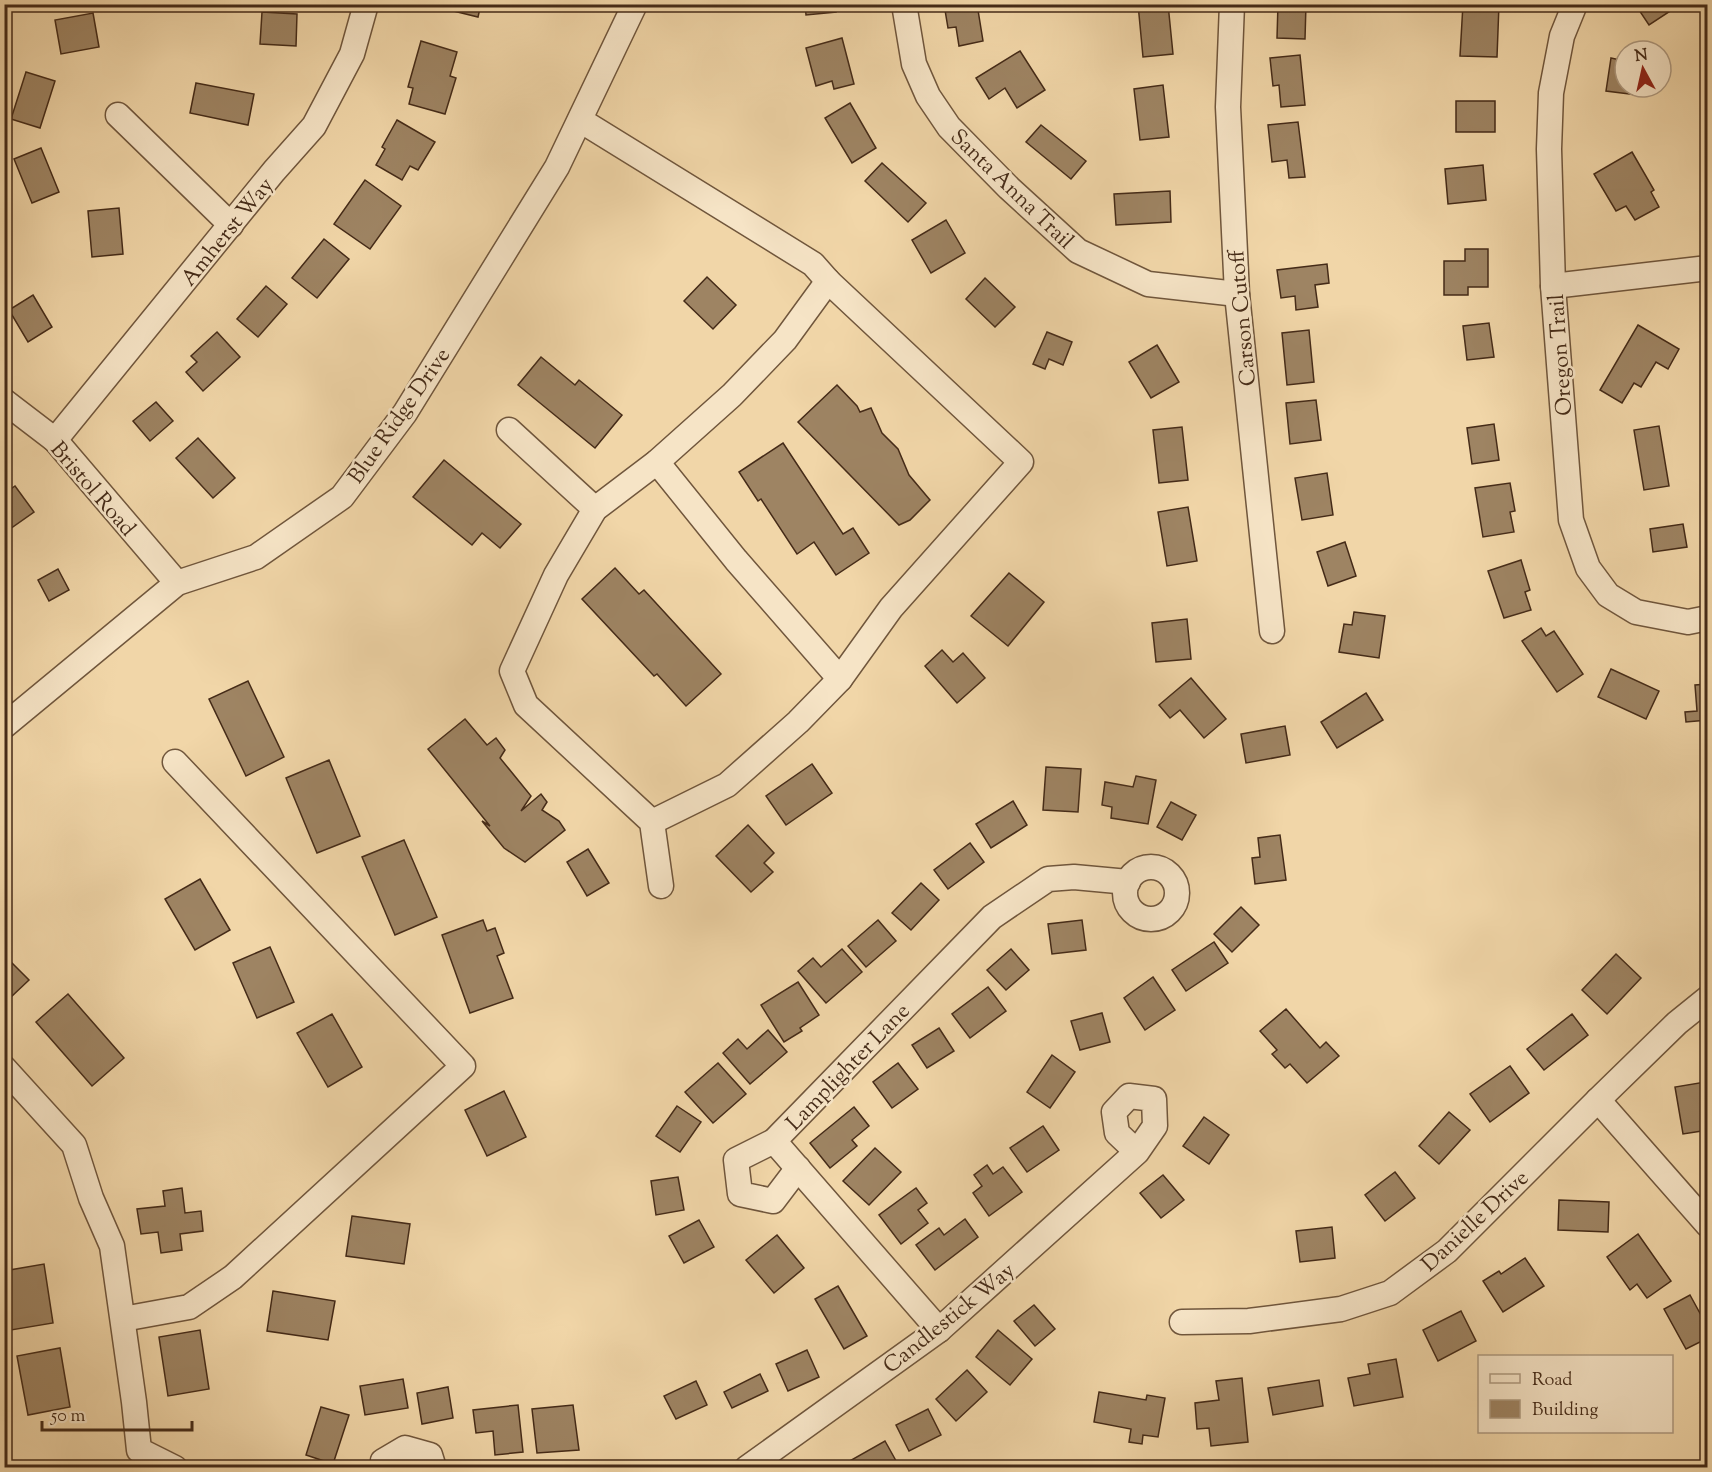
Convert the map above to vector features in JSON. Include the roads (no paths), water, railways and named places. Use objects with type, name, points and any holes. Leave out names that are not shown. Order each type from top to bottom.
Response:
[{"type":"street","name":"Amherst Way","points":[[55,440],[274,171],[314,126],[352,54],[366,4]]},
{"type":"street","name":"Blue Ridge Drive","points":[[4,726],[177,583],[256,557],[342,497],[405,413],[557,167],[635,4]]},
{"type":"street","name":"Santa Anna Trail","points":[[904,4],[914,64],[928,96],[949,127],[1009,188],[1078,251],[1148,284],[1237,294]]},
{"type":"street","name":"Carson Cutoff","points":[[1232,4],[1228,107],[1237,294],[1272,631]]},
{"type":"street","name":"Oregon Trail","points":[[1575,4],[1562,36],[1551,93],[1549,148],[1553,285],[1571,520],[1588,568],[1608,595],[1636,612],[1688,622],[1707,618]]},
{"type":"street","points":[[118,116],[231,225]]},
{"type":"street","points":[[580,120],[813,264],[828,281],[1021,462],[891,608],[840,679],[798,722],[727,785],[652,822]]},
{"type":"street","points":[[1553,285],[1707,268]]},
{"type":"street","points":[[661,886],[652,822],[526,705],[512,671],[556,575],[596,509],[657,462],[732,395],[785,340],[828,281]]},
{"type":"street","name":"Bristol Road","points":[[4,400],[55,440],[177,583]]},
{"type":"street","points":[[509,430],[596,509]]},
{"type":"street","points":[[657,462],[736,560],[840,679]]},
{"type":"street","points":[[123,1319],[189,1307],[233,1277],[463,1066],[175,762]]},
{"type":"street","name":"Lamplighter Lane","points":[[939,1330],[774,1141],[992,917],[1048,879],[1074,877],[1128,882]]},
{"type":"street","name":"Danielle Drive","points":[[1182,1322],[1249,1321],[1341,1310],[1390,1293],[1447,1251],[1677,1023],[1707,998]]},
{"type":"street","points":[[4,1068],[74,1145],[91,1198],[112,1246],[139,1450],[175,1467]]},
{"type":"street","points":[[1598,1100],[1707,1225]]},
{"type":"street","points":[[774,1141],[736,1160],[740,1194],[773,1201],[798,1168]]},
{"type":"street","name":"Candlestick Way","points":[[747,1467],[939,1330],[1137,1152]]},
{"type":"street","points":[[384,1467],[383,1461],[405,1448],[430,1455],[434,1467]]}]
